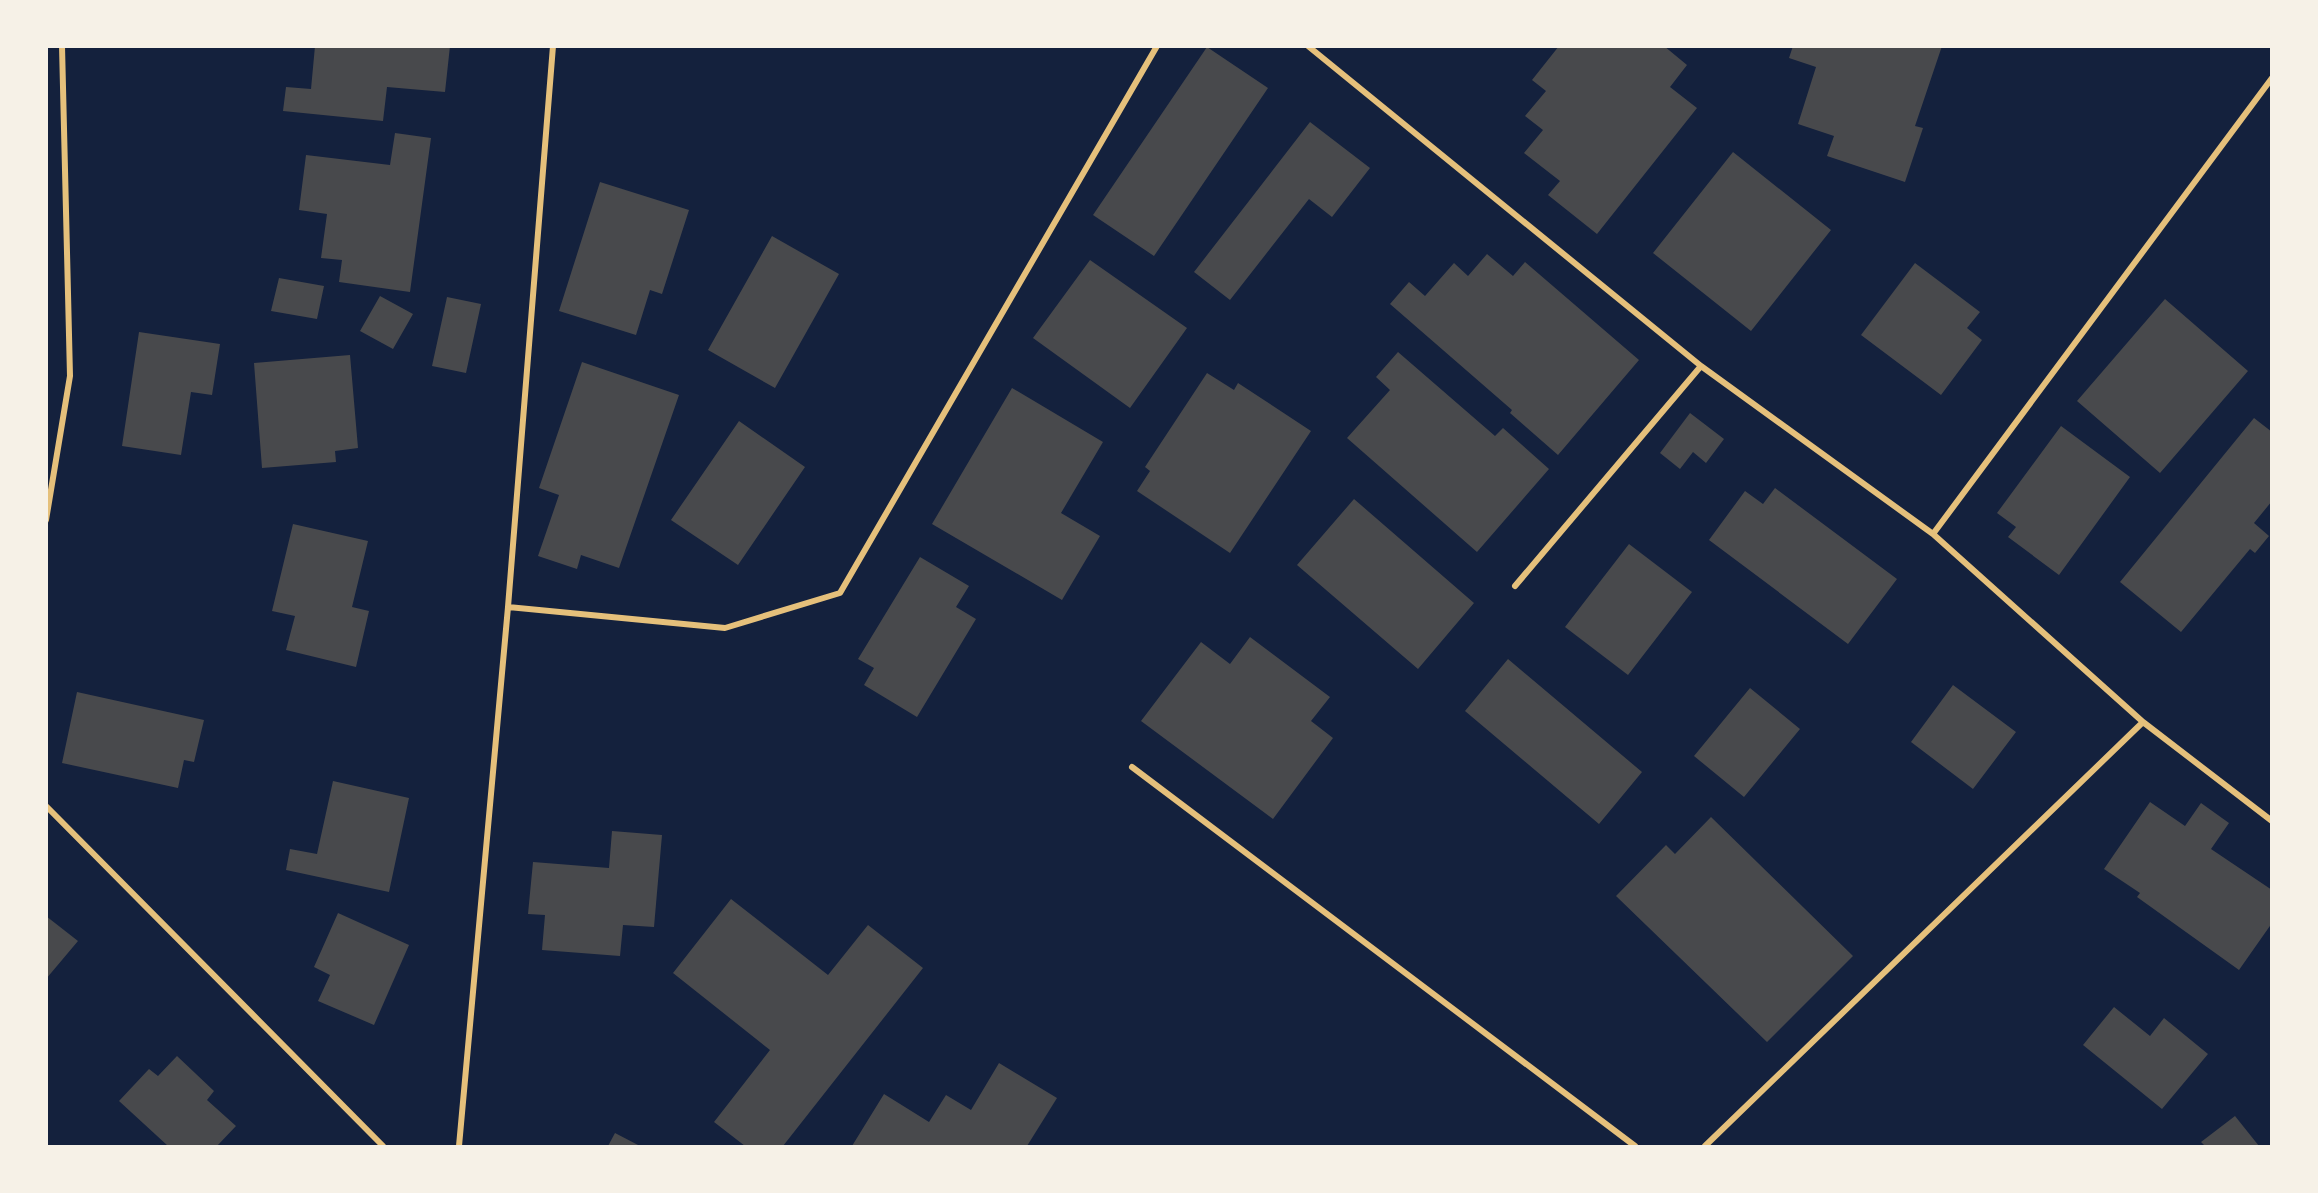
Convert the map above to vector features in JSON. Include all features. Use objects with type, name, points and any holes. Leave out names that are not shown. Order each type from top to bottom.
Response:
[{"type":"street","points":[[46,520],[70,376],[62,46]]},
{"type":"street","points":[[459,1146],[508,608],[553,46]]},
{"type":"street","points":[[508,608],[725,628],[840,593],[1156,46]]},
{"type":"street","points":[[1308,46],[1701,366],[1933,534],[2143,722],[2271,821]]},
{"type":"street","points":[[1933,534],[2271,78]]},
{"type":"street","points":[[1515,586],[1701,366]]},
{"type":"street","points":[[1705,1146],[2143,722]]},
{"type":"street","points":[[1132,767],[1635,1146]]},
{"type":"street","points":[[46,806],[383,1146]]},
{"type":"building","points":[[315,46],[450,46],[445,92],[387,87],[383,121],[283,111],[286,87],[311,89]]},
{"type":"building","points":[[1559,46],[1664,46],[1687,65],[1670,87],[1697,108],[1597,234],[1548,195],[1560,181],[1524,153],[1543,130],[1525,116],[1546,91],[1532,80]]},
{"type":"building","points":[[1793,46],[1942,46],[1915,126],[1923,128],[1905,182],[1827,156],[1834,136],[1798,124],[1816,67],[1789,58]]},
{"type":"building","points":[[1207,47],[1268,88],[1154,256],[1093,215]]},
{"type":"building","points":[[1310,122],[1370,168],[1332,217],[1309,199],[1230,300],[1194,272]]},
{"type":"building","points":[[395,133],[431,138],[410,292],[339,282],[342,260],[321,258],[327,214],[299,210],[306,155],[390,165]]},
{"type":"building","points":[[1733,152],[1831,230],[1751,331],[1653,253]]},
{"type":"building","points":[[600,182],[689,210],[662,294],[650,290],[636,335],[559,311]]},
{"type":"building","points":[[772,236],[839,274],[775,388],[708,350]]},
{"type":"building","points":[[1487,254],[1513,276],[1525,262],[1639,360],[1558,455],[1510,413],[1512,410],[1390,304],[1409,282],[1425,296],[1454,263],[1468,276]]},
{"type":"building","points":[[1090,260],[1187,328],[1130,408],[1033,338]]},
{"type":"building","points":[[1915,263],[1980,312],[1967,328],[1982,340],[1941,395],[1861,335]]},
{"type":"building","points":[[279,278],[324,286],[317,319],[271,311]]},
{"type":"building","points":[[380,296],[413,314],[393,349],[360,331]]},
{"type":"building","points":[[447,297],[481,304],[466,373],[432,366]]},
{"type":"building","points":[[2165,299],[2248,371],[2160,473],[2077,401]]},
{"type":"building","points":[[139,332],[220,344],[212,395],[191,392],[181,455],[122,446]]},
{"type":"building","points":[[1398,352],[1495,436],[1503,428],[1549,469],[1477,552],[1347,438],[1390,390],[1376,377]]},
{"type":"building","points":[[350,355],[358,448],[335,451],[336,462],[262,468],[254,363]]},
{"type":"building","points":[[582,362],[679,395],[619,568],[581,555],[577,569],[538,556],[559,495],[539,488]]},
{"type":"building","points":[[1207,373],[1234,390],[1238,383],[1311,431],[1230,553],[1137,491],[1150,471],[1145,467]]},
{"type":"building","points":[[1012,388],[1103,442],[1061,513],[1100,536],[1062,600],[932,524]]},
{"type":"building","points":[[1690,413],[1724,439],[1706,463],[1693,452],[1680,469],[1660,453]]},
{"type":"building","points":[[2254,418],[2272,432],[2272,501],[2254,523],[2269,536],[2255,553],[2250,549],[2181,632],[2120,582]]},
{"type":"building","points":[[739,421],[805,467],[738,565],[671,520]]},
{"type":"building","points":[[2061,426],[2130,477],[2059,575],[2008,537],[2016,527],[1997,513]]},
{"type":"building","points":[[1775,488],[1897,579],[1848,644],[1709,540],[1745,491],[1763,504]]},
{"type":"building","points":[[1354,499],[1474,603],[1418,669],[1297,565]]},
{"type":"building","points":[[293,524],[368,541],[352,607],[369,611],[356,667],[286,650],[295,616],[272,611]]},
{"type":"building","points":[[1629,544],[1692,592],[1628,675],[1565,627]]},
{"type":"building","points":[[920,557],[969,586],[956,607],[976,619],[917,717],[864,685],[874,668],[858,659]]},
{"type":"building","points":[[1250,637],[1330,697],[1311,721],[1333,738],[1273,819],[1141,721],[1201,642],[1230,664]]},
{"type":"building","points":[[1508,659],[1642,772],[1599,824],[1465,711]]},
{"type":"building","points":[[1953,685],[2016,732],[1973,789],[1911,742]]},
{"type":"building","points":[[1750,688],[1800,729],[1744,797],[1694,756]]},
{"type":"building","points":[[77,692],[204,720],[194,762],[184,760],[178,788],[62,763]]},
{"type":"building","points":[[333,781],[409,798],[389,892],[286,870],[290,849],[317,854]]},
{"type":"building","points":[[2150,802],[2185,826],[2201,803],[2229,823],[2211,849],[2272,890],[2272,923],[2239,970],[2137,897],[2140,893],[2104,869]]},
{"type":"building","points":[[1711,817],[1853,956],[1767,1042],[1616,896],[1666,845],[1675,854]]},
{"type":"building","points":[[612,831],[662,835],[654,927],[623,925],[620,956],[542,950],[545,915],[528,914],[533,862],[609,868]]},
{"type":"building","points":[[731,899],[828,975],[868,925],[923,968],[783,1146],[745,1146],[714,1122],[770,1050],[673,973]]},
{"type":"building","points":[[338,913],[409,945],[374,1025],[318,1001],[330,975],[314,967]]},
{"type":"building","points":[[46,916],[78,941],[46,979]]},
{"type":"building","points":[[2114,1007],[2150,1036],[2164,1018],[2208,1054],[2162,1109],[2083,1045]]},
{"type":"building","points":[[177,1056],[214,1091],[207,1100],[236,1126],[217,1146],[168,1146],[119,1101],[149,1069],[158,1076]]},
{"type":"building","points":[[999,1063],[1057,1098],[1027,1146],[852,1146],[884,1094],[929,1122],[946,1095],[971,1110]]},
{"type":"building","points":[[2235,1116],[2259,1146],[2205,1146],[2201,1142]]},
{"type":"building","points":[[615,1133],[640,1146],[608,1146]]}]
